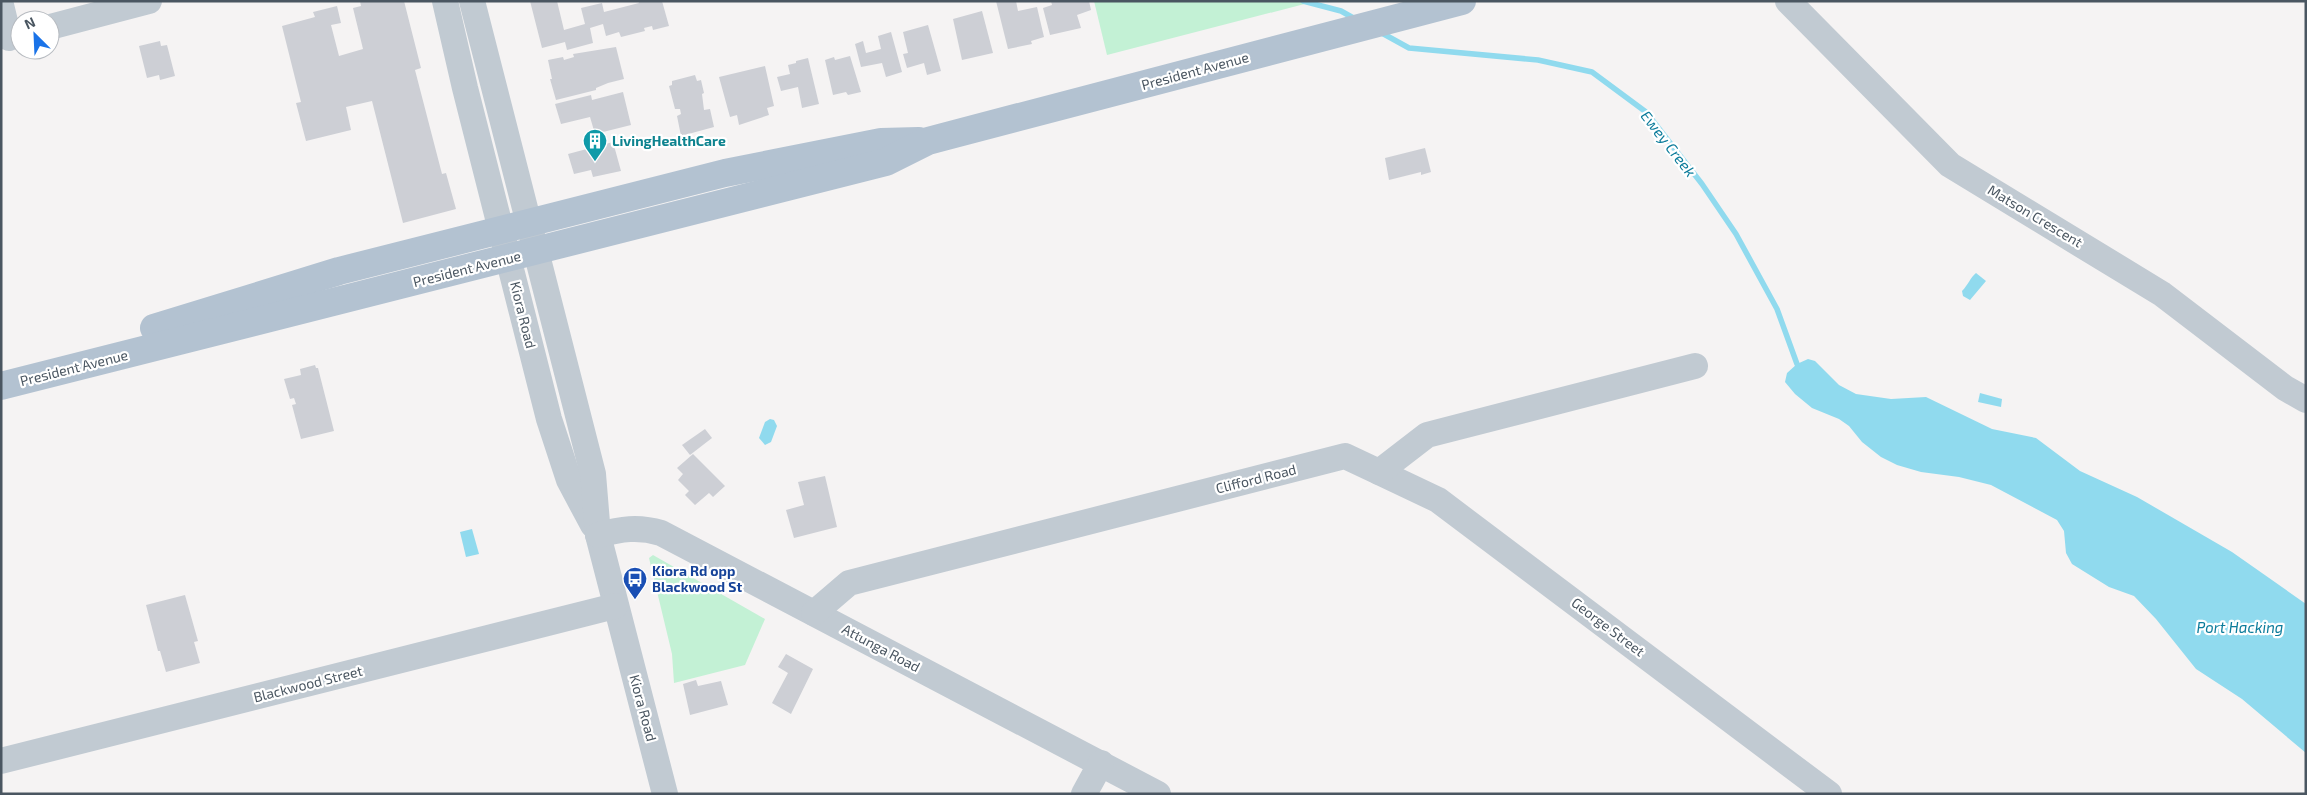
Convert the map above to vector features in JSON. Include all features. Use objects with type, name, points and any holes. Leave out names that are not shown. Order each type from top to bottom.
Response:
[{"type":"main road","name":"President Avenue","points":[[1,386],[886,162],[928,141],[1462,1]]},
{"type":"main road","name":"President Avenue","points":[[1,367],[189,319],[299,282],[752,166],[881,142],[928,141]]},
{"type":"street","points":[[60,24],[150,1]]},
{"type":"street","name":"Kiora Road","points":[[446,1],[465,88],[549,419],[569,480],[598,535]]},
{"type":"street","name":"Kiora Road","points":[[472,1],[593,474],[598,535],[665,794]]},
{"type":"street","name":"Matson Crescent","points":[[1788,1],[1950,165],[2162,294],[2284,388],[2306,400]]},
{"type":"street","points":[[1,5],[10,38]]},
{"type":"street","points":[[1379,472],[1427,435],[1695,366]]},
{"type":"street","name":"Clifford Road","points":[[814,613],[849,583],[1345,456],[1379,472]]},
{"type":"street","name":"George Street","points":[[1379,472],[1438,500],[1829,794]]},
{"type":"street","name":"Attunga Road","points":[[598,535],[625,528],[644,527],[661,533],[1158,794]]},
{"type":"street","name":"Blackwood Street","points":[[1,762],[615,606]]},
{"type":"street","points":[[1084,794],[1101,763]]},
{"type":"green space","points":[[1094,1],[1316,1],[1107,55]]},
{"type":"green space","points":[[653,555],[765,619],[745,665],[674,683],[672,654],[649,558]]},
{"type":"water","points":[[1976,273],[1986,281],[1970,300],[1963,296],[1962,291]]},
{"type":"water","name":"Port Hacking","points":[[1808,359],[1815,361],[1839,385],[1856,394],[1891,399],[1926,397],[1992,429],[2036,438],[2080,471],[2137,497],[2232,552],[2306,604],[2306,753],[2242,699],[2196,669],[2156,619],[2134,596],[2109,587],[2072,564],[2066,553],[2064,531],[2057,520],[1991,485],[1959,477],[1921,472],[1897,465],[1881,457],[1862,442],[1849,426],[1839,419],[1812,408],[1795,394],[1785,382],[1787,373],[1797,364]]},
{"type":"water","points":[[1980,393],[2002,399],[2001,407],[1978,402]]},
{"type":"water","points":[[770,419],[774,420],[777,426],[771,442],[765,445],[759,438],[765,422]]},
{"type":"water","points":[[472,529],[479,554],[466,557],[460,532]]},
{"type":"building","points":[[360,1],[404,1],[421,68],[415,70],[442,174],[446,173],[456,209],[403,223],[372,101],[346,107],[351,130],[306,141],[296,103],[301,102],[282,26],[315,17],[313,12],[337,6],[341,23],[331,25],[339,56],[363,49],[353,8],[361,6]]},
{"type":"building","points":[[530,1],[557,1],[564,30],[585,24],[581,8],[602,3],[604,12],[639,3],[638,1],[662,1],[669,26],[653,30],[652,26],[644,28],[645,31],[621,37],[619,32],[606,36],[603,24],[590,28],[593,43],[567,50],[565,42],[542,48]]},
{"type":"building","points":[[996,1],[1016,1],[1018,11],[1037,7],[1044,37],[1031,41],[1032,44],[1008,49]]},
{"type":"building","points":[[1051,1],[1089,1],[1091,10],[1077,15],[1081,28],[1050,35],[1043,8],[1052,5]]},
{"type":"building","points":[[982,11],[993,53],[962,60],[953,19]]},
{"type":"building","points":[[928,25],[941,71],[927,75],[924,63],[907,68],[903,54],[908,53],[903,32]]},
{"type":"building","points":[[891,32],[902,72],[886,77],[882,63],[861,67],[855,44],[863,41],[866,53],[881,49],[878,36]]},
{"type":"building","points":[[160,41],[161,46],[167,45],[175,76],[160,80],[159,75],[147,78],[139,46]]},
{"type":"building","points":[[616,47],[624,79],[608,83],[596,88],[596,90],[556,100],[550,79],[552,79],[548,60],[563,57],[564,60],[574,57],[573,54]]},
{"type":"building","points":[[850,56],[861,92],[848,95],[846,92],[833,95],[825,60],[834,57],[835,60]]},
{"type":"building","points":[[808,58],[819,104],[802,108],[798,87],[781,91],[777,77],[790,74],[788,65]]},
{"type":"building","points":[[765,66],[774,106],[767,108],[769,115],[739,125],[737,115],[730,117],[719,77]]},
{"type":"building","points":[[695,75],[697,81],[701,80],[704,93],[702,94],[704,110],[710,109],[714,127],[681,136],[677,116],[681,114],[680,109],[675,109],[669,86],[672,85],[672,81]]},
{"type":"building","points":[[623,92],[631,125],[595,134],[590,117],[561,124],[555,104],[591,95],[592,100]]},
{"type":"building","name":"LivingHealthCare","points":[[613,142],[621,171],[593,177],[591,170],[574,174],[568,154]]},
{"type":"building","points":[[1425,148],[1431,172],[1421,175],[1421,172],[1389,180],[1385,158]]},
{"type":"building","points":[[315,365],[318,368],[334,431],[301,439],[292,405],[296,404],[294,398],[290,399],[284,379],[301,375],[300,369]]},
{"type":"building","points":[[705,429],[712,438],[690,455],[682,445]]},
{"type":"building","points":[[693,454],[725,486],[713,497],[709,493],[695,505],[685,495],[689,491],[678,480],[683,474],[677,468]]},
{"type":"building","points":[[825,476],[837,527],[794,538],[786,510],[804,505],[798,482]]},
{"type":"building","points":[[185,595],[198,641],[194,642],[200,663],[166,672],[160,651],[158,651],[146,605]]},
{"type":"building","points":[[786,654],[813,669],[791,714],[772,703],[788,673],[778,667]]},
{"type":"building","points":[[696,680],[698,686],[721,681],[728,705],[690,715],[683,684]]},
{"type":"waterway","name":"Ewey Creek","points":[[1303,1],[1341,11],[1357,20]]},
{"type":"waterway","name":"Ewey Creek","points":[[1380,32],[1409,48],[1538,60],[1592,72],[1646,112],[1702,184],[1736,234],[1777,309],[1797,364]]},
{"type":"place","name":"LivingHealthCare","points":[[595,162]]},
{"type":"place","name":"Kiora Rd opp Blackwood St","points":[[635,600]]}]
